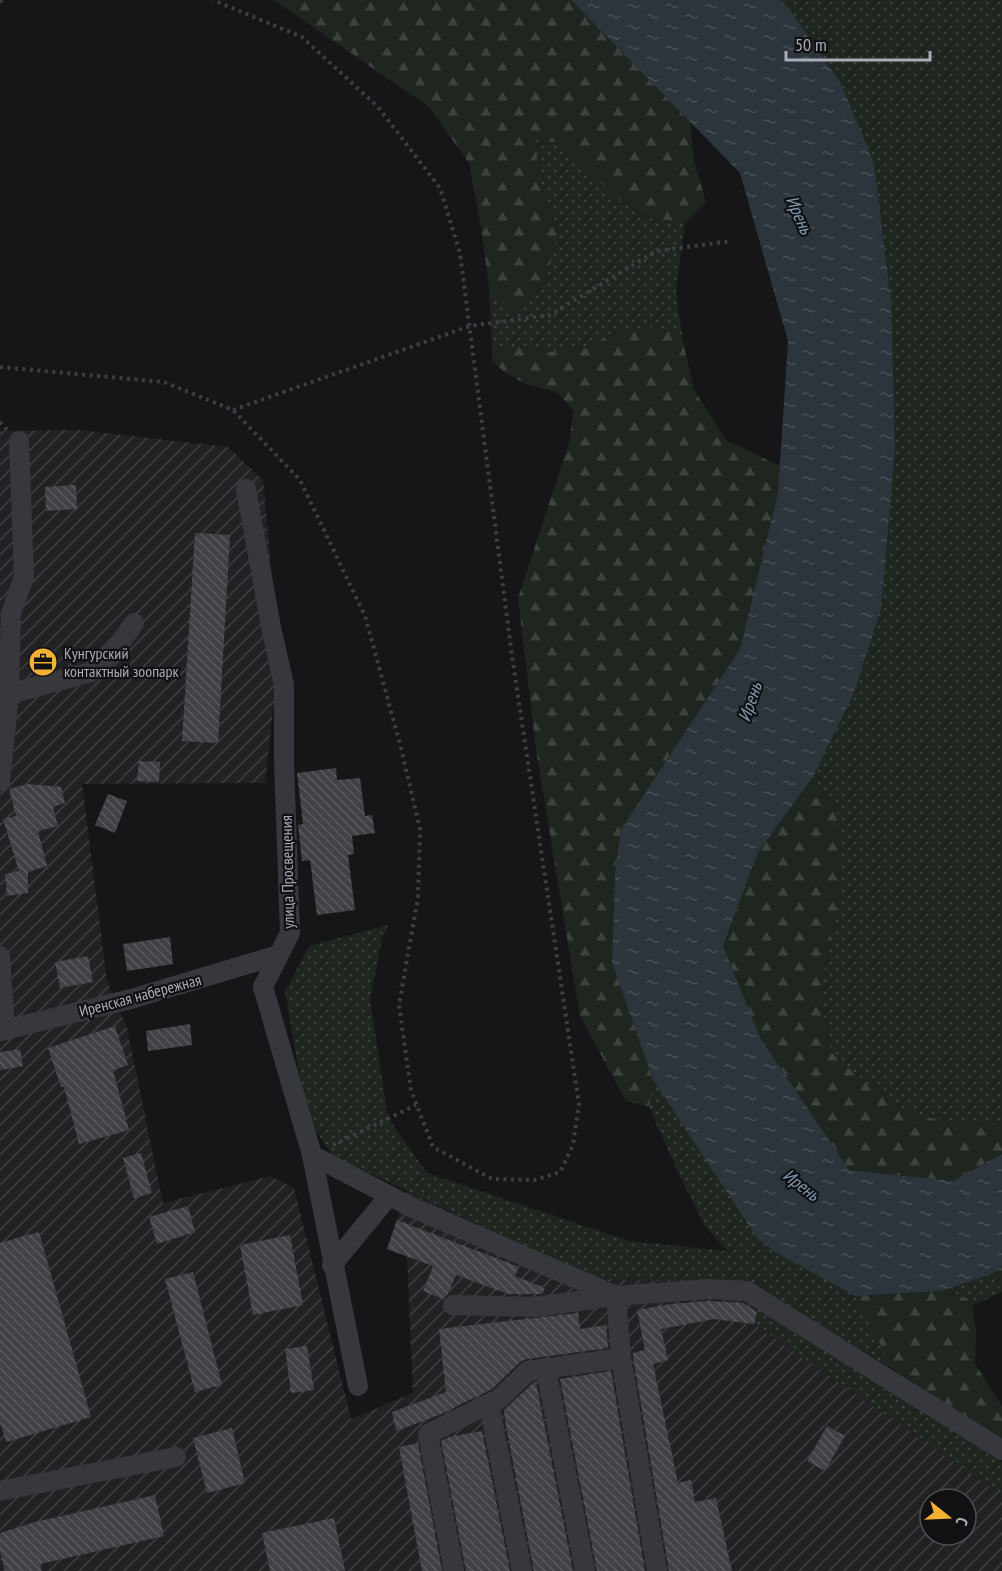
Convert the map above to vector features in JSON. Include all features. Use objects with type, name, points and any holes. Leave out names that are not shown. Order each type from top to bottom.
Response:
[{"type":"street","points":[[0,781],[9,694],[11,613],[24,577],[19,441]]},
{"type":"street","name":"улица Просвещения","points":[[246,489],[284,685],[284,763],[290,933],[263,987],[312,1155],[332,1265],[358,1386]]},
{"type":"street","points":[[9,694],[91,672],[118,646],[134,623]]},
{"type":"street","points":[[0,956],[3,1030]]},
{"type":"street","name":"Иренская набережная","points":[[3,1030],[131,999],[278,956]]},
{"type":"street","points":[[312,1155],[388,1196],[616,1296]]},
{"type":"street","points":[[332,1265],[388,1196]]},
{"type":"street","points":[[453,1305],[534,1307],[616,1296],[708,1288],[747,1290],[1002,1450]]},
{"type":"street","points":[[616,1296],[621,1358],[657,1571]]},
{"type":"street","points":[[454,1571],[428,1434],[499,1399],[528,1371],[621,1358]]},
{"type":"street","points":[[546,1369],[585,1571]]},
{"type":"street","points":[[489,1404],[522,1571]]},
{"type":"street","points":[[0,1491],[176,1457]]},
{"type":"path","points":[[0,367],[164,382],[233,410],[300,480],[366,616],[420,829],[418,897],[399,1005],[411,1090],[416,1105],[433,1147],[492,1179],[535,1180],[560,1172],[573,1145],[579,1104],[512,657],[460,253],[440,188],[378,107],[302,37],[213,0]]},
{"type":"path","points":[[233,410],[470,326],[550,315],[656,251],[732,241]]},
{"type":"path","points":[[312,1155],[416,1105]]},
{"type":"shaded area","points":[[79,430],[228,447],[263,480],[279,654],[265,783],[82,784],[107,981],[127,1028],[163,1203],[271,1176],[294,1188],[351,1419],[413,1393],[407,1257],[387,1249],[406,1191],[589,1278],[758,1285],[759,1304],[754,1324],[1002,1495],[1002,1571],[0,1571],[0,431]]},
{"type":"green space","points":[[274,0],[571,0],[690,122],[694,161],[706,202],[685,223],[645,217],[614,196],[562,143],[536,140],[538,181],[558,231],[544,289],[512,314],[489,287],[469,163],[429,107]]},
{"type":"green space","points":[[780,0],[1002,0],[1002,1123],[996,1125],[929,1118],[904,1109],[863,1081],[832,1053],[824,1015],[822,983],[839,893],[837,812],[813,777],[854,693],[840,82],[790,10]]},
{"type":"green space","points":[[536,140],[562,142],[614,196],[644,217],[685,223],[676,291],[683,342],[656,327],[615,332],[584,349],[552,352],[521,347],[492,347],[489,287],[512,314],[558,231],[538,181]]},
{"type":"green space","points":[[656,327],[683,342],[694,390],[726,440],[780,466],[778,493],[740,649],[621,829],[615,873],[612,963],[653,1080],[649,1107],[626,1101],[580,1016],[536,750],[518,598],[570,440],[573,410],[557,392],[526,384],[505,373],[492,360],[492,347],[521,347],[552,352],[584,349],[615,332]]},
{"type":"green space","points":[[813,777],[837,812],[840,853],[839,893],[822,983],[824,1015],[832,1053],[863,1081],[904,1109],[929,1118],[996,1125],[1002,1123],[1002,1154],[953,1181],[849,1170],[761,1039],[723,946],[758,852]]},
{"type":"green space","points":[[388,925],[382,939],[370,1000],[388,1118],[427,1173],[629,1241],[727,1251],[705,1226],[649,1107],[653,1080],[757,1238],[780,1255],[857,1297],[893,1369],[814,1322],[758,1285],[589,1278],[332,1155],[307,1117],[285,992],[309,946]]},
{"type":"green space","points":[[1002,1265],[1002,1287],[994,1286],[994,1273]]},
{"type":"green space","points":[[994,1273],[994,1285],[1002,1287],[1002,1292],[972,1306],[967,1298],[941,1291]]},
{"type":"green space","points":[[941,1291],[967,1298],[972,1306],[976,1330],[975,1364],[1002,1406],[1002,1442],[893,1369],[855,1296]]},
{"type":"green space","points":[[759,1304],[1002,1462],[1002,1495],[754,1324]]},
{"type":"water","name":"Ирень","points":[[571,0],[780,0],[790,10],[840,82],[874,163],[891,303],[895,448],[881,609],[854,693],[813,777],[758,852],[723,946],[761,1039],[849,1170],[953,1181],[1002,1154],[1002,1265],[994,1273],[941,1291],[855,1296],[780,1255],[757,1238],[653,1080],[612,963],[615,873],[621,829],[740,649],[778,493],[788,341],[740,173]]},
{"type":"building","points":[[76,485],[77,509],[46,511],[45,487]]},
{"type":"building","points":[[195,533],[230,535],[218,743],[182,741]]},
{"type":"building","points":[[139,761],[160,762],[159,782],[137,781]]},
{"type":"building","points":[[336,768],[337,780],[360,778],[365,816],[372,815],[375,833],[352,836],[354,854],[348,855],[355,910],[317,915],[310,860],[302,861],[298,825],[303,824],[297,773]]},
{"type":"building","points":[[28,784],[61,787],[65,803],[53,807],[58,826],[38,831],[47,866],[28,872],[28,893],[7,896],[5,874],[19,871],[3,819],[16,816],[9,789]]},
{"type":"building","points":[[108,794],[127,801],[115,833],[95,825]]},
{"type":"building","points":[[170,937],[173,964],[127,971],[123,944]]},
{"type":"building","points":[[88,956],[93,982],[60,988],[55,962]]},
{"type":"building","points":[[190,1024],[192,1045],[148,1051],[146,1031]]},
{"type":"building","points":[[115,1026],[128,1065],[113,1070],[129,1130],[79,1144],[64,1087],[61,1087],[48,1048]]},
{"type":"building","points":[[20,1049],[23,1066],[0,1070],[0,1052]]},
{"type":"building","points":[[141,1153],[152,1193],[134,1198],[123,1158]]},
{"type":"building","points":[[188,1206],[195,1232],[157,1244],[149,1217]]},
{"type":"building","points":[[397,1220],[519,1267],[515,1276],[545,1288],[542,1294],[508,1294],[456,1275],[448,1294],[443,1299],[423,1291],[433,1266],[387,1249]]},
{"type":"building","points":[[39,1232],[91,1417],[6,1442],[0,1421],[0,1243]]},
{"type":"building","points":[[290,1235],[303,1305],[253,1315],[240,1245]]},
{"type":"building","points":[[193,1272],[222,1385],[195,1392],[165,1279]]},
{"type":"building","points":[[708,1301],[743,1303],[757,1312],[754,1324],[714,1319],[661,1329],[668,1360],[653,1364],[678,1483],[691,1480],[695,1502],[716,1498],[732,1571],[669,1571],[633,1357],[633,1353],[645,1350],[637,1310]]},
{"type":"building","points":[[578,1313],[580,1329],[606,1325],[608,1348],[526,1359],[492,1389],[439,1415],[396,1431],[392,1412],[446,1392],[439,1329]]},
{"type":"building","points":[[307,1346],[314,1390],[291,1393],[285,1349]]},
{"type":"building","points":[[611,1371],[645,1571],[597,1571],[560,1379]]},
{"type":"building","points":[[536,1382],[573,1571],[534,1571],[504,1410]]},
{"type":"building","points":[[827,1426],[845,1436],[825,1471],[807,1461]]},
{"type":"building","points":[[232,1428],[245,1483],[207,1493],[193,1438]]},
{"type":"building","points":[[482,1431],[510,1571],[466,1571],[441,1441],[449,1437]]},
{"type":"building","points":[[418,1443],[442,1571],[422,1571],[399,1447]]},
{"type":"building","points":[[155,1495],[164,1536],[40,1564],[42,1571],[5,1571],[0,1551],[0,1533],[35,1522]]},
{"type":"building","points":[[334,1518],[345,1571],[270,1571],[262,1533]]},
{"type":"place","name":"Кунгурский контактный зоопарк","points":[[43,662]]}]
